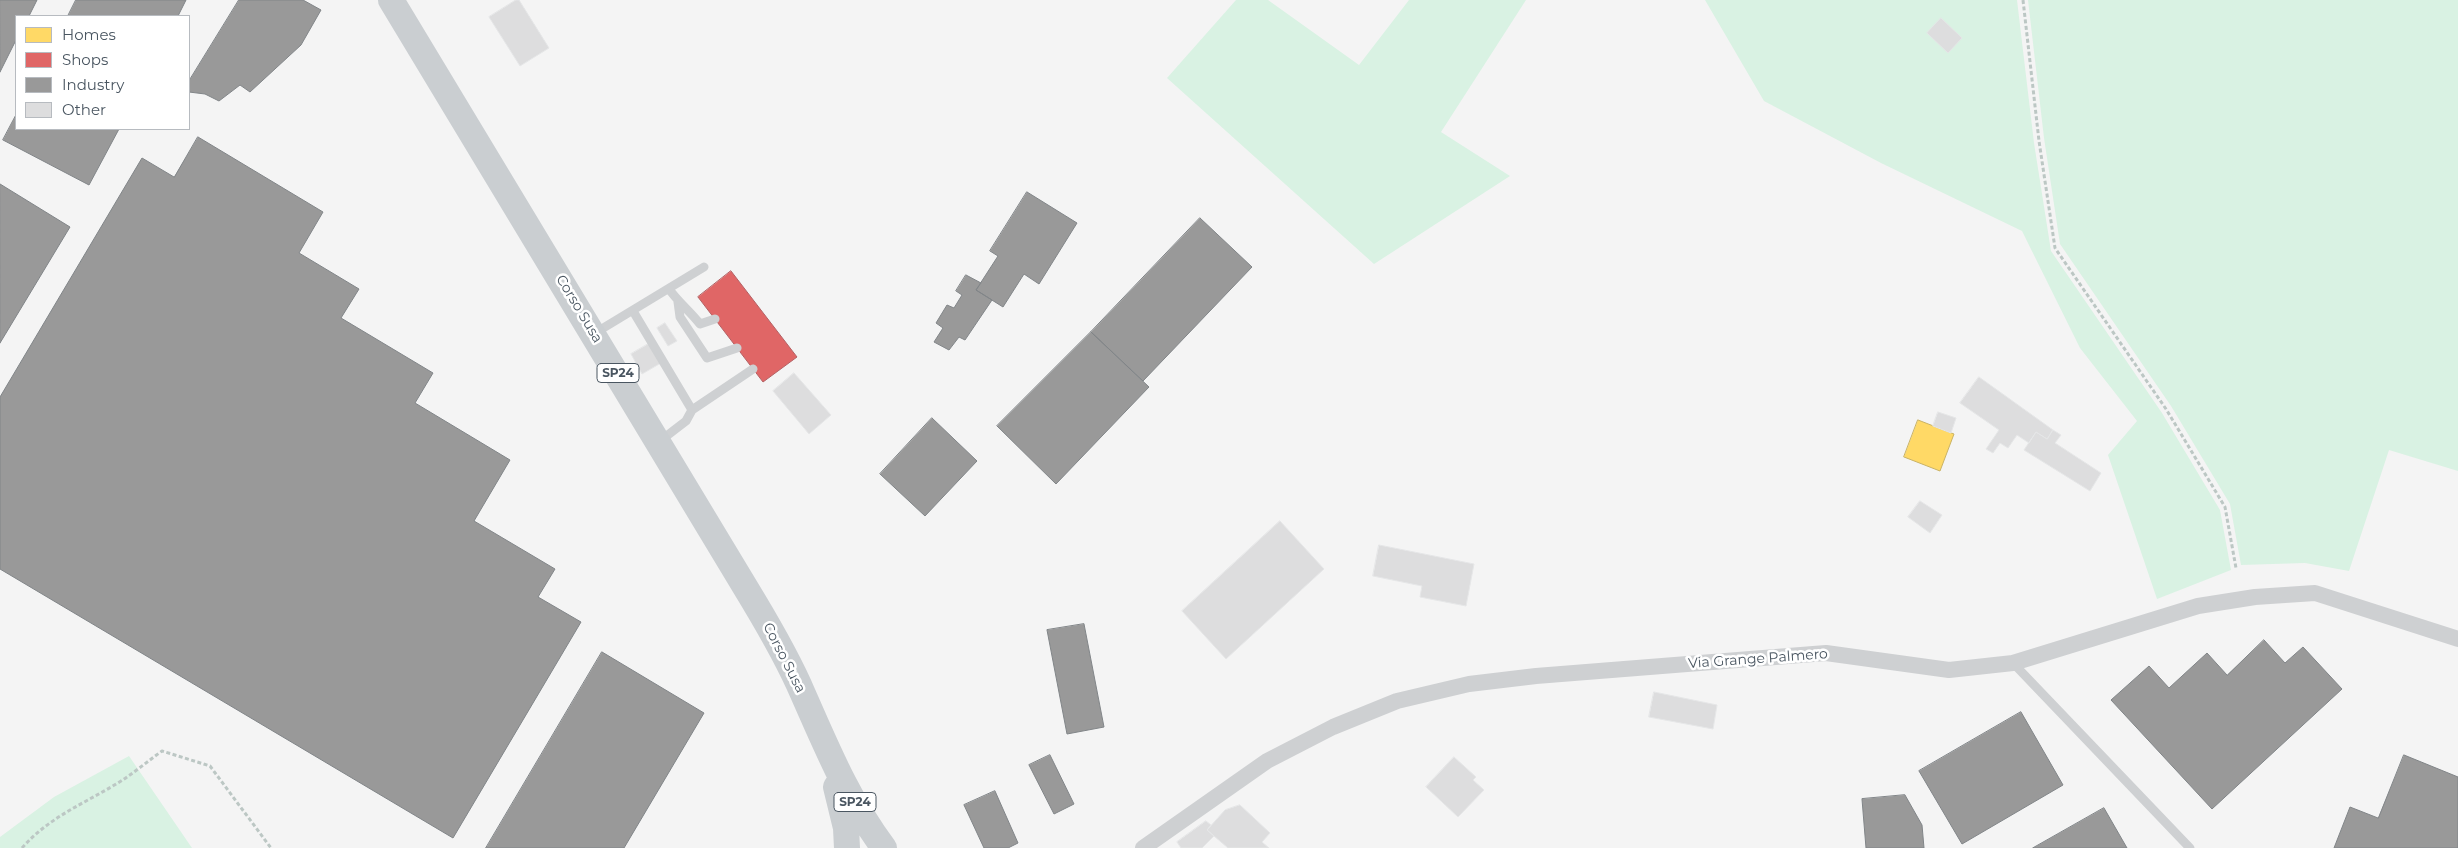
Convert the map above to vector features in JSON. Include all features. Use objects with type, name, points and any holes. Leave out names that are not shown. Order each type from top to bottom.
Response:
[{"type":"main road","name":"Corso Susa","points":[[391,0],[659,441],[787,660],[828,755],[870,829],[884,848]]},
{"type":"main road","name":"Corso Susa","points":[[828,755],[846,828],[848,848]]},
{"type":"street","name":"Via Grange Palmero","points":[[1143,848],[1267,761],[1333,727],[1397,702],[1469,684],[1536,676],[1826,653],[1949,670],[2013,663],[2198,606],[2255,597],[2315,594],[2458,640]]},
{"type":"lane","points":[[594,334],[704,267]]},
{"type":"lane","points":[[669,289],[678,302],[691,312],[700,324],[715,320]]},
{"type":"lane","points":[[678,302],[680,317],[707,358],[737,348]]},
{"type":"lane","points":[[633,311],[692,410]]},
{"type":"lane","points":[[659,441],[686,421],[692,410],[753,369]]},
{"type":"lane","points":[[2013,663],[2190,848]]},
{"type":"path","points":[[2023,0],[2039,141],[2055,248],[2166,409],[2225,507],[2236,568]]},
{"type":"path","points":[[22,848],[35,833],[65,811],[120,781],[162,751],[210,766],[271,848]]},
{"type":"green space","points":[[1236,0],[1268,0],[1359,65],[1409,0],[1526,0],[1441,132],[1510,176],[1374,264],[1167,78]]},
{"type":"green space","points":[[1705,0],[2017,0],[2034,143],[2051,251],[2162,413],[2220,510],[2231,570],[2157,599],[2108,455],[2137,421],[2080,348],[2022,231],[1881,163],[1764,101]]},
{"type":"green space","points":[[2028,0],[2458,0],[2458,471],[2389,450],[2349,571],[2305,563],[2241,565],[2230,504],[2171,406],[2060,244],[2044,138]]},
{"type":"green space","points":[[129,756],[192,848],[0,848],[0,837],[54,797]]},
{"type":"building: Homes","points":[[1918,420],[1954,434],[1940,471],[1904,457]]},
{"type":"building: Shops","points":[[731,271],[797,357],[763,382],[698,297]]},
{"type":"building: Industry","points":[[0,0],[37,0],[30,15],[15,15],[15,42],[0,72]]},
{"type":"building: Industry","points":[[76,0],[186,0],[178,15],[68,15]]},
{"type":"building: Industry","points":[[239,0],[303,0],[321,10],[301,45],[250,92],[240,85],[219,101],[205,94],[190,92],[190,79]]},
{"type":"building: Industry","points":[[15,117],[15,130],[118,130],[89,185],[3,140]]},
{"type":"building: Industry","points":[[198,137],[323,212],[299,253],[359,289],[341,318],[433,373],[415,403],[510,460],[474,521],[555,569],[538,597],[581,622],[453,838],[0,569],[0,397],[142,158],[174,177]]},
{"type":"building: Industry","points":[[0,184],[70,227],[0,343]]},
{"type":"building: Industry","points":[[1027,192],[1077,223],[1039,284],[1024,274],[1003,307],[976,290],[998,256],[990,251]]},
{"type":"building: Industry","points":[[1200,218],[1252,267],[1143,381],[1091,332]]},
{"type":"building: Industry","points":[[966,275],[981,283],[976,290],[992,300],[965,340],[959,337],[949,350],[934,342],[943,328],[936,323],[947,305],[954,308],[962,295],[956,291]]},
{"type":"building: Industry","points":[[1091,332],[1149,387],[1056,484],[997,426]]},
{"type":"building: Industry","points":[[932,418],[977,461],[925,516],[880,474]]},
{"type":"building: Industry","points":[[1084,624],[1104,727],[1067,734],[1047,630]]},
{"type":"building: Industry","points":[[2264,640],[2285,663],[2303,647],[2342,689],[2212,809],[2111,700],[2149,666],[2169,688],[2207,653],[2227,675]]},
{"type":"building: Industry","points":[[602,652],[704,713],[624,848],[486,848]]},
{"type":"building: Industry","points":[[2021,712],[2063,785],[1962,844],[1919,771]]},
{"type":"building: Industry","points":[[1050,755],[1074,804],[1054,814],[1029,765]]},
{"type":"building: Industry","points":[[2404,755],[2458,777],[2458,848],[2334,848],[2350,807],[2378,818]]},
{"type":"building: Industry","points":[[995,791],[1018,843],[1008,848],[984,848],[964,805]]},
{"type":"building: Industry","points":[[1905,795],[1922,825],[1924,848],[1866,848],[1862,799]]},
{"type":"building: Industry","points":[[2104,808],[2127,848],[2033,848]]},
{"type":"building: Other","points":[[519,0],[549,48],[520,66],[489,17]]},
{"type":"building: Other","points":[[1941,18],[1962,38],[1948,53],[1927,33]]},
{"type":"building: Other","points":[[665,323],[677,341],[668,346],[657,328]]},
{"type":"building: Other","points":[[650,343],[661,363],[642,374],[631,354]]},
{"type":"building: Other","points":[[794,373],[831,415],[809,434],[773,391]]},
{"type":"building: Other","points":[[1979,377],[2053,430],[2047,439],[2036,432],[2029,443],[2017,435],[2008,448],[2000,443],[1993,453],[1986,449],[1999,430],[1960,403]]},
{"type":"building: Other","points":[[1938,412],[1956,418],[1951,433],[1933,426]]},
{"type":"building: Other","points":[[2053,430],[2061,435],[2055,443],[2101,473],[2090,491],[2024,450],[2036,432],[2047,439]]},
{"type":"building: Other","points":[[1920,501],[1942,515],[1930,533],[1908,517]]},
{"type":"building: Other","points":[[1280,521],[1324,569],[1226,659],[1182,611]]},
{"type":"building: Other","points":[[1379,545],[1474,564],[1466,606],[1420,597],[1422,586],[1373,576]]},
{"type":"building: Other","points":[[1654,692],[1717,705],[1713,729],[1649,717]]},
{"type":"building: Other","points":[[1454,757],[1476,777],[1473,780],[1484,790],[1458,817],[1426,787]]},
{"type":"building: Other","points":[[1240,805],[1270,833],[1262,842],[1269,848],[1228,848],[1207,830],[1225,810]]},
{"type":"building: Other","points":[[1206,821],[1211,825],[1207,830],[1214,836],[1202,848],[1181,848],[1177,842]]}]
